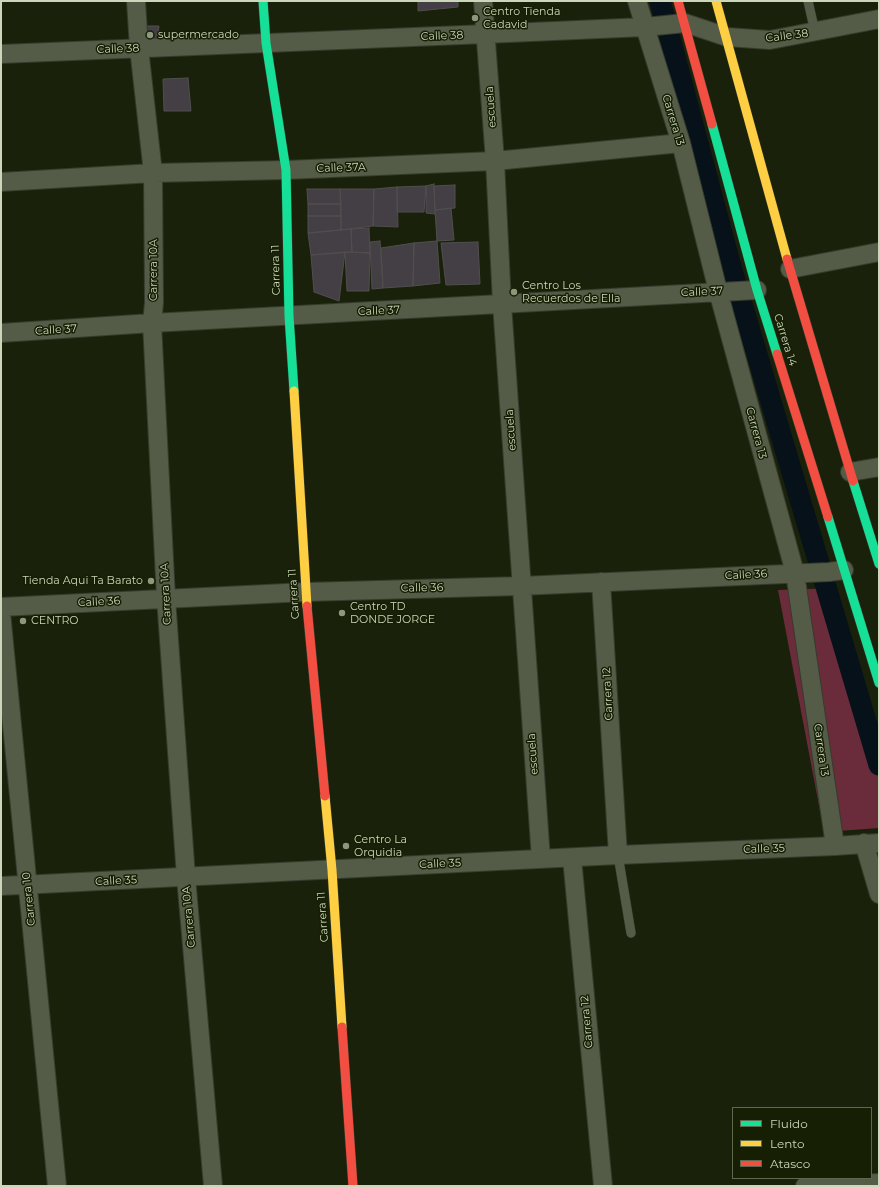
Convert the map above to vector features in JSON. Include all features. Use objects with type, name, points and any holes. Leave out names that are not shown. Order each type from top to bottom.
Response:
[{"type":"main road","name":"Carrera 11","points":[[263,1],[266,43],[286,170],[290,316],[306,592],[332,870],[353,1186]]},
{"type":"main road","name":"Carrera 14","points":[[678,1],[678,23],[750,290],[836,571],[879,683]]},
{"type":"main road","points":[[716,1],[790,269],[879,564]]},
{"type":"street","name":"Carrera 10A","points":[[136,1],[139,48],[153,172],[154,303],[152,323],[166,598],[186,877],[214,1186]]},
{"type":"street","name":"escuela","points":[[483,1],[502,304],[541,859]]},
{"type":"street","name":"Carrera 13","points":[[637,1],[648,26],[681,143],[797,573],[835,846]]},
{"type":"street","name":"Calle 38","points":[[1,54],[486,34],[648,26],[678,23],[727,37],[770,40],[879,19]]},
{"type":"street","name":"Calle 37A","points":[[1,182],[153,172],[286,170],[494,161],[681,143]]},
{"type":"street","points":[[790,269],[879,252]]},
{"type":"street","name":"Calle 37","points":[[1,333],[152,323],[750,290]]},
{"type":"street","points":[[850,472],[879,467]]},
{"type":"street","name":"Calle 36","points":[[1,607],[166,598],[306,592],[522,586],[836,571]]},
{"type":"street","name":"Carrera 12","points":[[601,582],[618,855]]},
{"type":"street","name":"Carrera 10","points":[[1,612],[57,1186]]},
{"type":"street","points":[[872,843],[879,894]]},
{"type":"street","name":"Calle 35","points":[[1,886],[872,843]]},
{"type":"street","name":"Carrera 12","points":[[572,858],[603,1186]]},
{"type":"street","points":[[805,1186],[879,1183]]},
{"type":"lane","points":[[808,1],[815,32]]},
{"type":"lane","points":[[618,855],[631,933]]},
{"type":"shaded area","points":[[835,588],[879,737],[879,828],[824,832],[778,590]]},
{"type":"building","points":[[418,1],[458,1],[458,7],[418,11]]},
{"type":"building","name":"supermercado","points":[[142,26],[159,26],[157,43],[142,43]]},
{"type":"building","points":[[188,78],[191,111],[164,111],[163,79]]},
{"type":"building","points":[[434,184],[435,214],[426,213],[426,186]]},
{"type":"building","points":[[455,185],[455,208],[435,210],[434,186]]},
{"type":"building","points":[[426,186],[424,212],[397,212],[397,187]]},
{"type":"building","points":[[397,187],[398,227],[373,226],[374,189]]},
{"type":"building","points":[[307,189],[340,189],[341,204],[308,204]]},
{"type":"building","points":[[340,189],[374,189],[373,226],[341,230]]},
{"type":"building","points":[[308,204],[341,204],[341,216],[308,216]]},
{"type":"building","points":[[451,208],[454,240],[437,241],[435,210]]},
{"type":"building","points":[[308,216],[341,216],[341,230],[308,233]]},
{"type":"building","points":[[369,228],[370,253],[352,252],[351,229]]},
{"type":"building","points":[[351,229],[352,252],[311,255],[308,233]]},
{"type":"building","points":[[380,241],[383,288],[372,289],[370,242]]},
{"type":"building","points":[[437,241],[440,283],[413,286],[414,243]]},
{"type":"building","points":[[478,242],[480,284],[446,285],[441,243]]},
{"type":"building","points":[[414,243],[413,286],[383,288],[381,248]]},
{"type":"building","points":[[345,252],[370,253],[369,291],[347,291]]},
{"type":"building","points":[[345,252],[339,301],[314,292],[311,255]]},
{"type":"waterway","points":[[660,1],[731,267],[879,765]]},
{"type":"traffic: fast","points":[[263,1],[266,43],[286,170],[289,316],[294,391]]},
{"type":"traffic: fast","points":[[712,124],[757,290],[777,354]]},
{"type":"traffic: fast","points":[[853,481],[879,564]]},
{"type":"traffic: fast","points":[[828,517],[879,683]]},
{"type":"traffic: slow","points":[[716,1],[787,259]]},
{"type":"traffic: slow","points":[[294,391],[307,606]]},
{"type":"traffic: slow","points":[[325,796],[332,870],[342,1027]]},
{"type":"traffic: jam","points":[[678,1],[712,124]]},
{"type":"traffic: jam","points":[[787,259],[853,481]]},
{"type":"traffic: jam","points":[[777,354],[828,517]]},
{"type":"traffic: jam","points":[[307,606],[325,796]]},
{"type":"traffic: jam","points":[[342,1027],[353,1186]]},
{"type":"place","name":"Centro Tienda Cadavid","points":[[475,18]]},
{"type":"place","name":"supermercado","points":[[150,35]]},
{"type":"place","name":"Centro Los Recuerdos de Ella","points":[[514,292]]},
{"type":"place","name":"Tienda Aqui Ta Barato","points":[[151,581]]},
{"type":"place","name":"Centro TD DONDE JORGE","points":[[342,613]]},
{"type":"place","name":"CENTRO","points":[[23,621]]},
{"type":"place","name":"Centro La Orquidia","points":[[346,846]]}]
